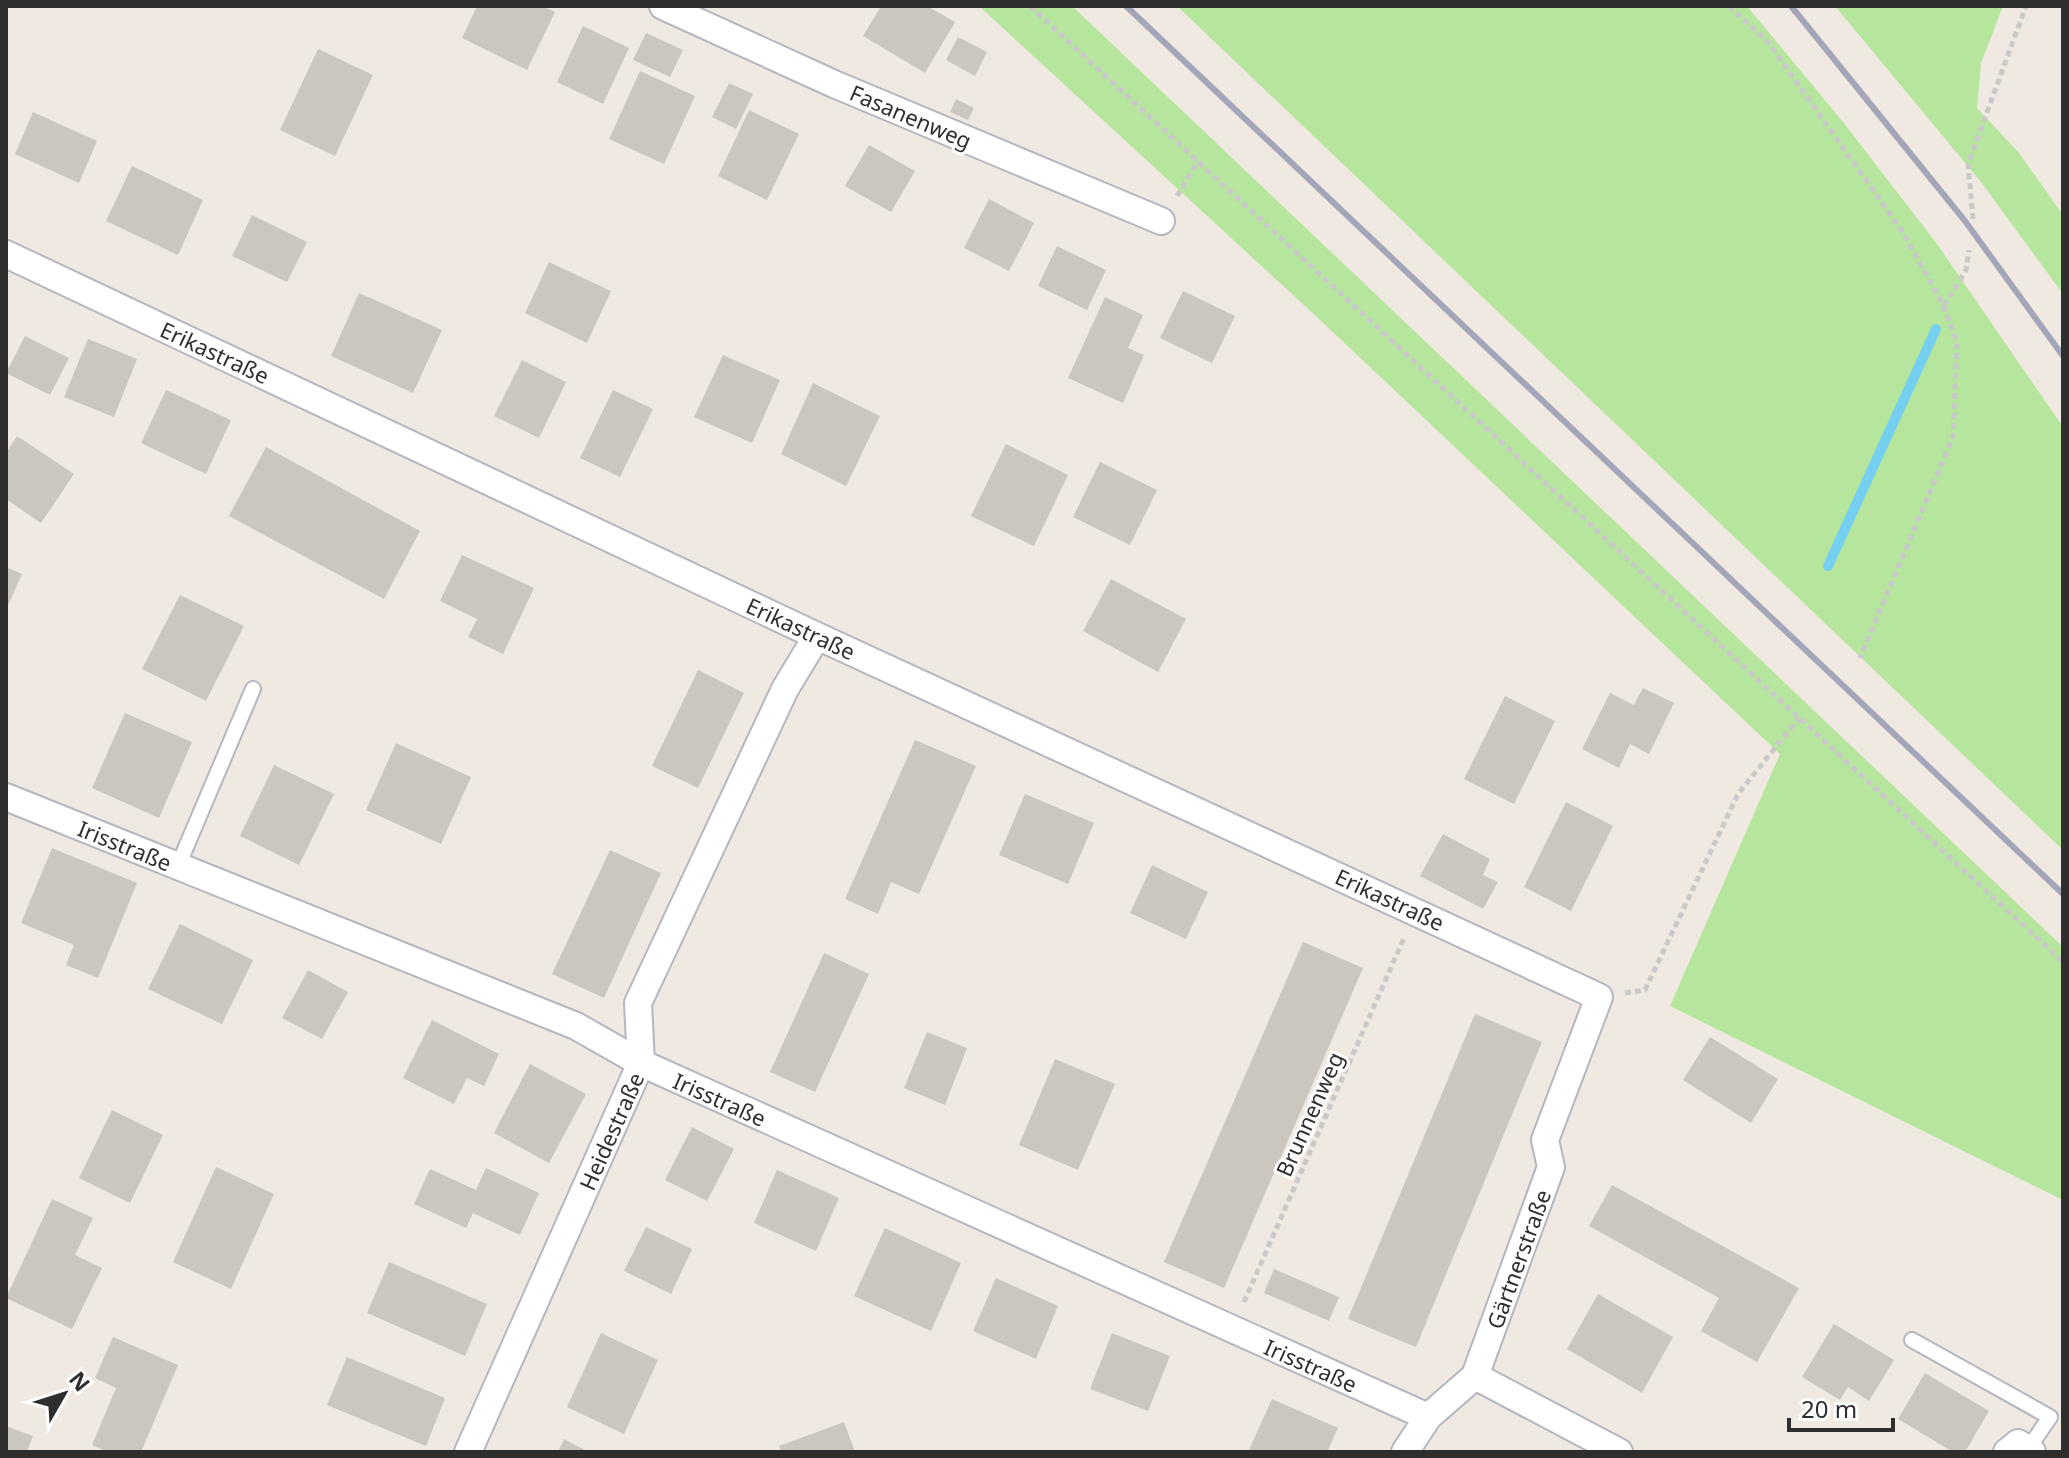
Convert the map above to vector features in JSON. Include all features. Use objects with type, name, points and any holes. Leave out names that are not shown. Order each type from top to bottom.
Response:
[{"type":"street","name":"Fasanenweg","points":[[663,6],[834,84],[1161,221]]},
{"type":"street","name":"Erikastraße","points":[[6,254],[817,636],[1599,997]]},
{"type":"street","name":"Heidestraße","points":[[468,1452],[641,1063],[638,1003],[785,689],[817,636]]},
{"type":"street","name":"Irisstraße","points":[[6,797],[576,1026],[641,1063],[1428,1417]]},
{"type":"street","name":"Gärtnerstraße","points":[[1405,1452],[1428,1417],[1475,1376],[1551,1167],[1545,1140],[1599,997]]},
{"type":"street","points":[[1475,1376],[1619,1452]]},
{"type":"lane","points":[[178,866],[253,689]]},
{"type":"lane","points":[[1912,1340],[2050,1417],[2022,1451]]},
{"type":"path","points":[[1030,6],[2063,962]]},
{"type":"path","points":[[1729,6],[1768,42],[1904,234],[1944,307],[1957,342],[1953,437],[1860,658]]},
{"type":"path","points":[[1973,219],[1968,164],[2026,6]]},
{"type":"path","points":[[1161,221],[1198,161]]},
{"type":"path","points":[[1944,307],[1966,270],[1969,250]]},
{"type":"path","points":[[1599,997],[1645,990],[1738,794],[1799,718]]},
{"type":"path","name":"Brunnenweg","points":[[1232,1329],[1416,911]]},
{"type":"green space","points":[[979,6],[1072,6],[2063,947],[2063,1200],[1670,1006],[1780,754],[1318,318]]},
{"type":"green space","points":[[1177,6],[1747,6],[1843,122],[1937,244],[2063,427],[2063,850]]},
{"type":"green space","points":[[1835,6],[2003,6],[1981,63],[1977,108],[2019,153],[2063,215],[2063,294],[1981,182]]},
{"type":"building","points":[[477,6],[542,6],[555,12],[527,70],[462,38]]},
{"type":"building","points":[[881,6],[927,6],[955,22],[925,73],[863,36]]},
{"type":"building","points":[[583,26],[629,48],[603,104],[557,82]]},
{"type":"building","points":[[646,33],[683,50],[670,77],[633,60]]},
{"type":"building","points":[[958,37],[987,52],[975,76],[946,60]]},
{"type":"building","points":[[318,49],[373,75],[335,156],[280,130]]},
{"type":"building","points":[[640,71],[695,96],[664,164],[609,139]]},
{"type":"building","points":[[729,83],[753,94],[736,129],[712,117]]},
{"type":"building","points":[[956,99],[974,108],[968,120],[950,112]]},
{"type":"building","points":[[749,110],[799,134],[767,200],[718,176]]},
{"type":"building","points":[[33,112],[97,141],[79,183],[15,154]]},
{"type":"building","points":[[869,145],[915,171],[891,212],[845,186]]},
{"type":"building","points":[[132,166],[203,200],[178,255],[106,221]]},
{"type":"building","points":[[989,199],[1034,223],[1009,271],[964,248]]},
{"type":"building","points":[[252,215],[307,242],[287,282],[232,256]]},
{"type":"building","points":[[1057,246],[1106,270],[1087,310],[1038,286]]},
{"type":"building","points":[[549,262],[611,291],[587,343],[525,313]]},
{"type":"building","points":[[1183,291],[1235,316],[1212,363],[1160,338]]},
{"type":"building","points":[[359,293],[442,330],[413,393],[331,356]]},
{"type":"building","points":[[1105,297],[1143,315],[1128,348],[1144,355],[1123,403],[1068,378]]},
{"type":"building","points":[[25,336],[69,358],[50,395],[6,373]]},
{"type":"building","points":[[88,339],[137,359],[114,417],[64,397]]},
{"type":"building","points":[[723,355],[780,380],[752,443],[694,417]]},
{"type":"building","points":[[522,360],[566,382],[539,438],[494,416]]},
{"type":"building","points":[[813,383],[880,416],[846,486],[781,454]]},
{"type":"building","points":[[166,390],[231,420],[206,474],[141,443]]},
{"type":"building","points":[[613,390],[653,409],[620,477],[580,458]]},
{"type":"building","points":[[17,436],[74,474],[41,523],[6,499],[6,453]]},
{"type":"building","points":[[1006,444],[1068,475],[1034,546],[971,516]]},
{"type":"building","points":[[266,447],[420,531],[384,599],[229,516]]},
{"type":"building","points":[[1100,462],[1157,490],[1130,545],[1073,517]]},
{"type":"building","points":[[462,555],[534,588],[503,654],[468,637],[477,619],[440,601]]},
{"type":"building","points":[[6,567],[22,574],[6,610]]},
{"type":"building","points":[[1111,579],[1186,619],[1158,672],[1083,631]]},
{"type":"building","points":[[180,595],[244,626],[206,701],[142,669]]},
{"type":"building","points":[[698,670],[744,693],[698,788],[652,766]]},
{"type":"building","points":[[1643,688],[1674,703],[1649,754],[1630,744],[1619,768],[1582,749],[1610,693],[1634,705]]},
{"type":"building","points":[[1505,696],[1555,721],[1514,804],[1464,779]]},
{"type":"building","points":[[125,713],[192,742],[159,818],[92,788]]},
{"type":"building","points":[[915,740],[976,766],[919,894],[891,882],[878,914],[845,899]]},
{"type":"building","points":[[396,743],[471,777],[441,844],[366,810]]},
{"type":"building","points":[[274,765],[334,794],[299,865],[240,836]]},
{"type":"building","points":[[1025,794],[1094,823],[1068,884],[999,855]]},
{"type":"building","points":[[1566,802],[1613,826],[1571,911],[1524,887]]},
{"type":"building","points":[[1443,834],[1490,859],[1483,875],[1498,882],[1483,909],[1420,876]]},
{"type":"building","points":[[52,848],[137,883],[98,978],[66,965],[74,945],[21,923]]},
{"type":"building","points":[[610,850],[661,873],[604,998],[552,974]]},
{"type":"building","points":[[1152,865],[1208,892],[1186,939],[1130,913]]},
{"type":"building","points":[[180,924],[253,960],[222,1024],[148,989]]},
{"type":"building","points":[[1303,942],[1363,968],[1224,1288],[1164,1262]]},
{"type":"building","points":[[824,953],[869,974],[815,1092],[770,1072]]},
{"type":"building","points":[[308,970],[348,992],[322,1039],[282,1018]]},
{"type":"building","points":[[1475,1014],[1542,1042],[1416,1347],[1348,1319]]},
{"type":"building","points":[[432,1020],[499,1054],[484,1086],[467,1078],[454,1104],[403,1078]]},
{"type":"building","points":[[927,1032],[967,1048],[945,1105],[904,1088]]},
{"type":"building","points":[[1710,1037],[1778,1079],[1751,1123],[1683,1080]]},
{"type":"building","points":[[1055,1059],[1115,1084],[1078,1170],[1019,1145]]},
{"type":"building","points":[[530,1064],[586,1094],[549,1163],[494,1133]]},
{"type":"building","points":[[112,1110],[163,1135],[130,1203],[79,1178]]},
{"type":"building","points":[[692,1127],[734,1149],[707,1201],[665,1180]]},
{"type":"building","points":[[216,1167],[274,1194],[231,1289],[173,1262]]},
{"type":"building","points":[[486,1168],[539,1193],[520,1235],[473,1213],[466,1228],[414,1204],[430,1169],[476,1190]]},
{"type":"building","points":[[777,1170],[839,1198],[816,1251],[754,1223]]},
{"type":"building","points":[[1612,1185],[1799,1288],[1757,1362],[1701,1331],[1719,1298],[1589,1226]]},
{"type":"building","points":[[52,1199],[93,1218],[75,1255],[102,1268],[72,1329],[6,1298]]},
{"type":"building","points":[[646,1227],[692,1249],[671,1294],[624,1271]]},
{"type":"building","points":[[885,1228],[961,1263],[931,1331],[854,1296]]},
{"type":"building","points":[[389,1262],[487,1304],[465,1356],[367,1313]]},
{"type":"building","points":[[1274,1269],[1339,1297],[1329,1321],[1264,1293]]},
{"type":"building","points":[[996,1278],[1058,1306],[1036,1359],[973,1331]]},
{"type":"building","points":[[1598,1294],[1673,1337],[1642,1393],[1567,1349]]},
{"type":"building","points":[[1834,1324],[1894,1360],[1869,1401],[1848,1387],[1840,1400],[1802,1377]]},
{"type":"building","points":[[601,1333],[658,1360],[624,1434],[567,1407]]},
{"type":"building","points":[[1112,1333],[1170,1356],[1148,1411],[1090,1389]]},
{"type":"building","points":[[113,1337],[178,1365],[141,1452],[107,1452],[92,1445],[116,1388],[95,1378]]},
{"type":"building","points":[[347,1357],[445,1398],[426,1446],[327,1405]]},
{"type":"building","points":[[1925,1373],[1989,1411],[1965,1452],[1953,1452],[1898,1419]]},
{"type":"building","points":[[1272,1399],[1338,1428],[1327,1452],[1248,1452]]},
{"type":"building","points":[[844,1422],[855,1452],[781,1452],[779,1446]]},
{"type":"building","points":[[6,1426],[33,1436],[27,1452],[6,1452]]},
{"type":"building","points":[[564,1439],[589,1452],[558,1452]]},
{"type":"waterway","points":[[1828,566],[1936,329]]},
{"type":"railway","points":[[1126,6],[2063,894]]},
{"type":"railway","points":[[1791,6],[1965,221],[2063,356]]}]
